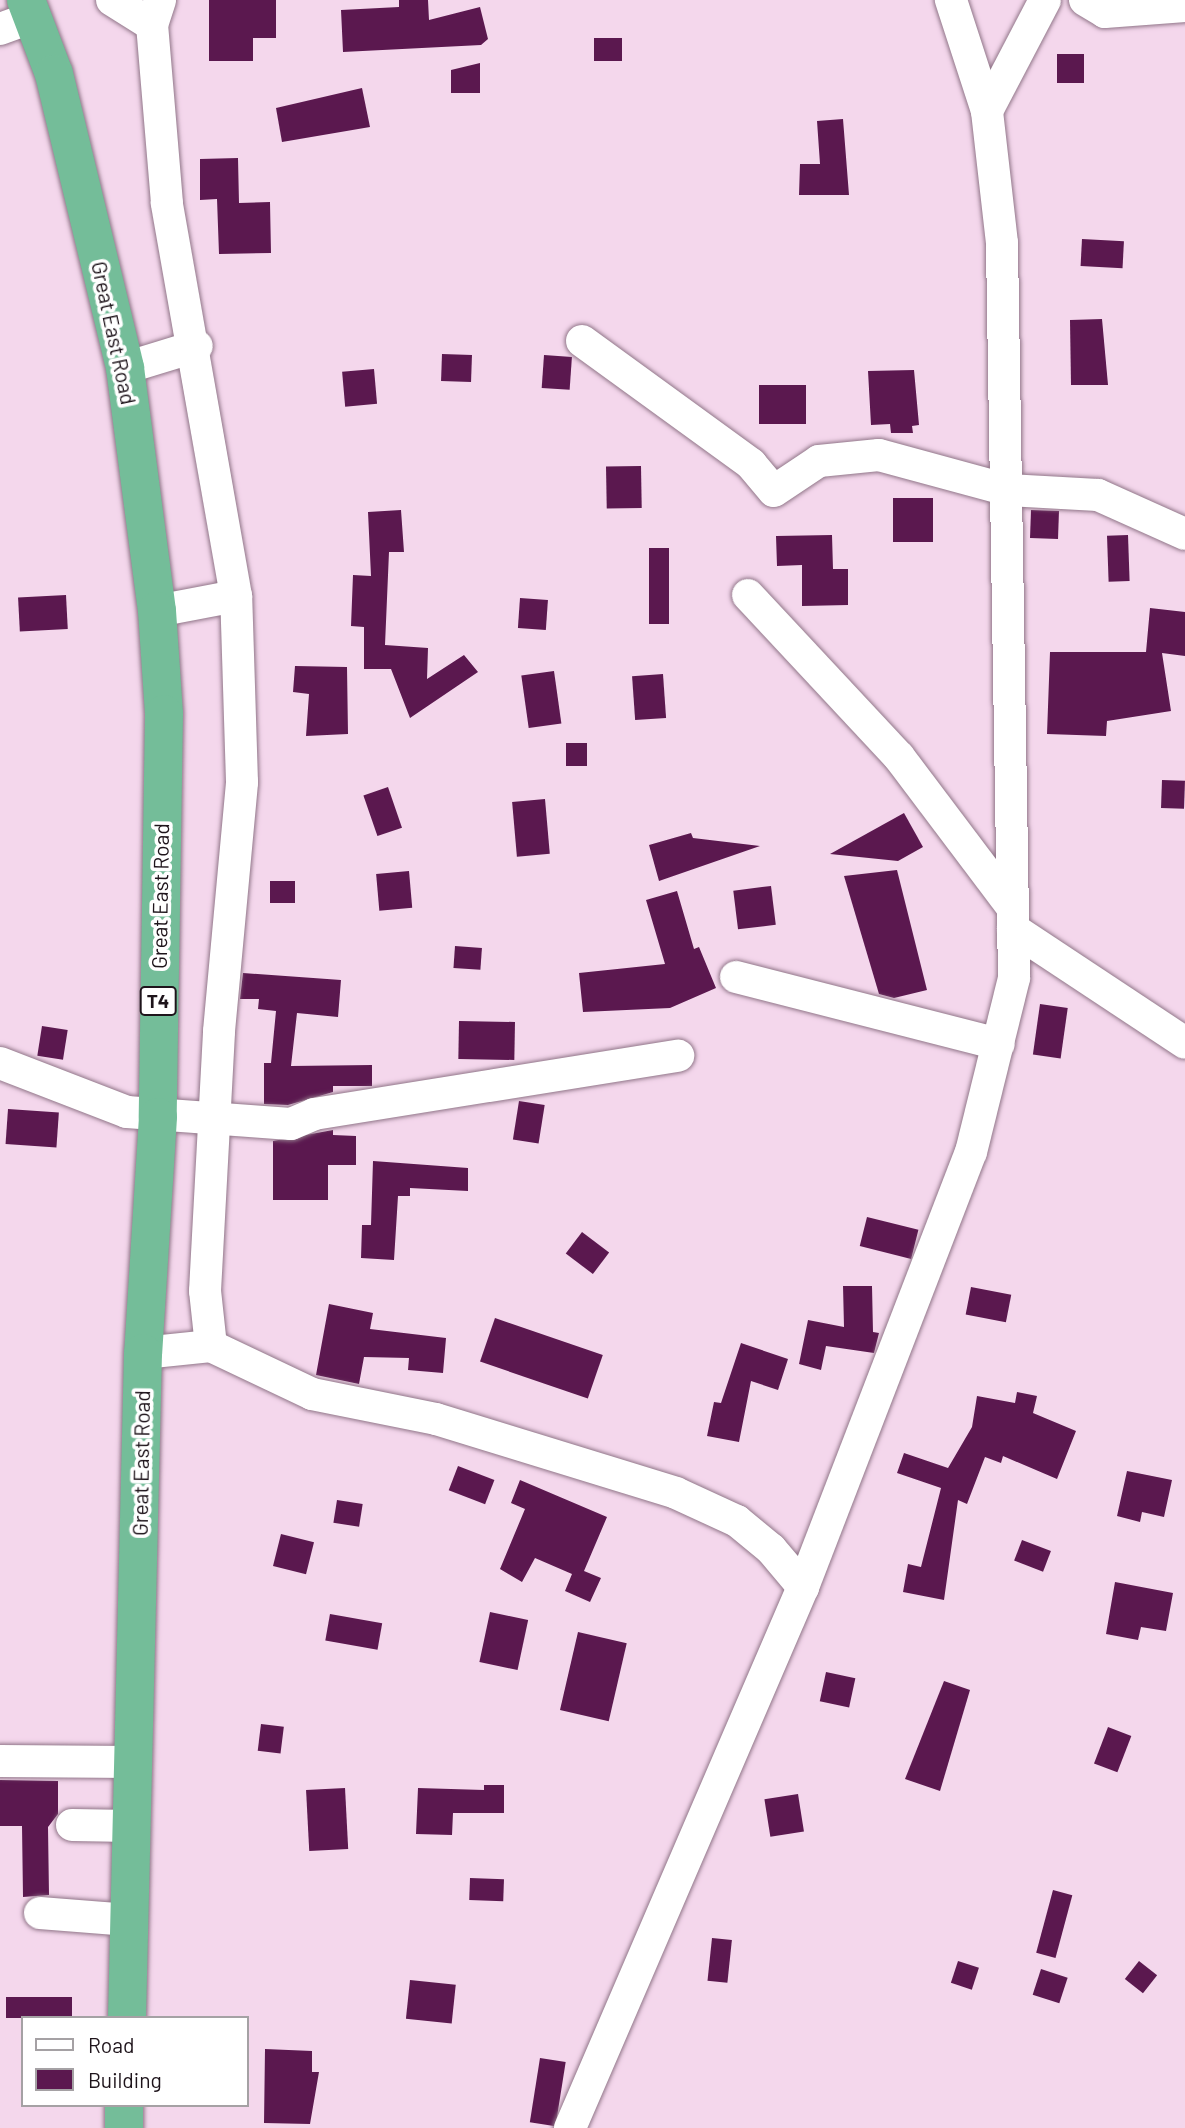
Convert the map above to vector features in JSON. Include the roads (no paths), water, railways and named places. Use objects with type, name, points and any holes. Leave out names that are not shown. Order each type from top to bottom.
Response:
[{"type":"highway","name":"Great East Road","points":[[20,15],[54,74],[125,368],[158,611],[164,715],[158,1118],[143,1353],[127,2016]]},
{"type":"highway","points":[[124,2107],[124,2128]]},
{"type":"street","points":[[112,0],[150,8],[167,202],[197,346],[236,596],[242,782],[205,1291],[211,1346]]},
{"type":"street","points":[[570,2128],[803,1587],[971,1152],[1014,978],[1002,243],[987,111],[951,0]]},
{"type":"street","points":[[987,111],[1045,0]]},
{"type":"street","points":[[1085,0],[1105,12],[1185,6]]},
{"type":"street","points":[[582,341],[751,464],[774,491],[819,461],[879,455],[1008,490],[1098,495],[1185,534]]},
{"type":"street","points":[[125,368],[197,346]]},
{"type":"street","points":[[748,595],[899,757],[1013,918],[1185,1043]]},
{"type":"street","points":[[158,611],[236,596]]},
{"type":"street","points":[[736,977],[999,1044]]},
{"type":"street","points":[[0,1063],[158,1118],[291,1124],[314,1114],[678,1056]]},
{"type":"street","points":[[143,1353],[211,1346],[312,1394],[436,1419],[676,1493],[737,1521],[771,1549],[803,1587]]},
{"type":"street","points":[[0,1761],[133,1762]]},
{"type":"street","points":[[72,1825],[132,1825]]},
{"type":"street","points":[[40,1913],[129,1920]]}]
